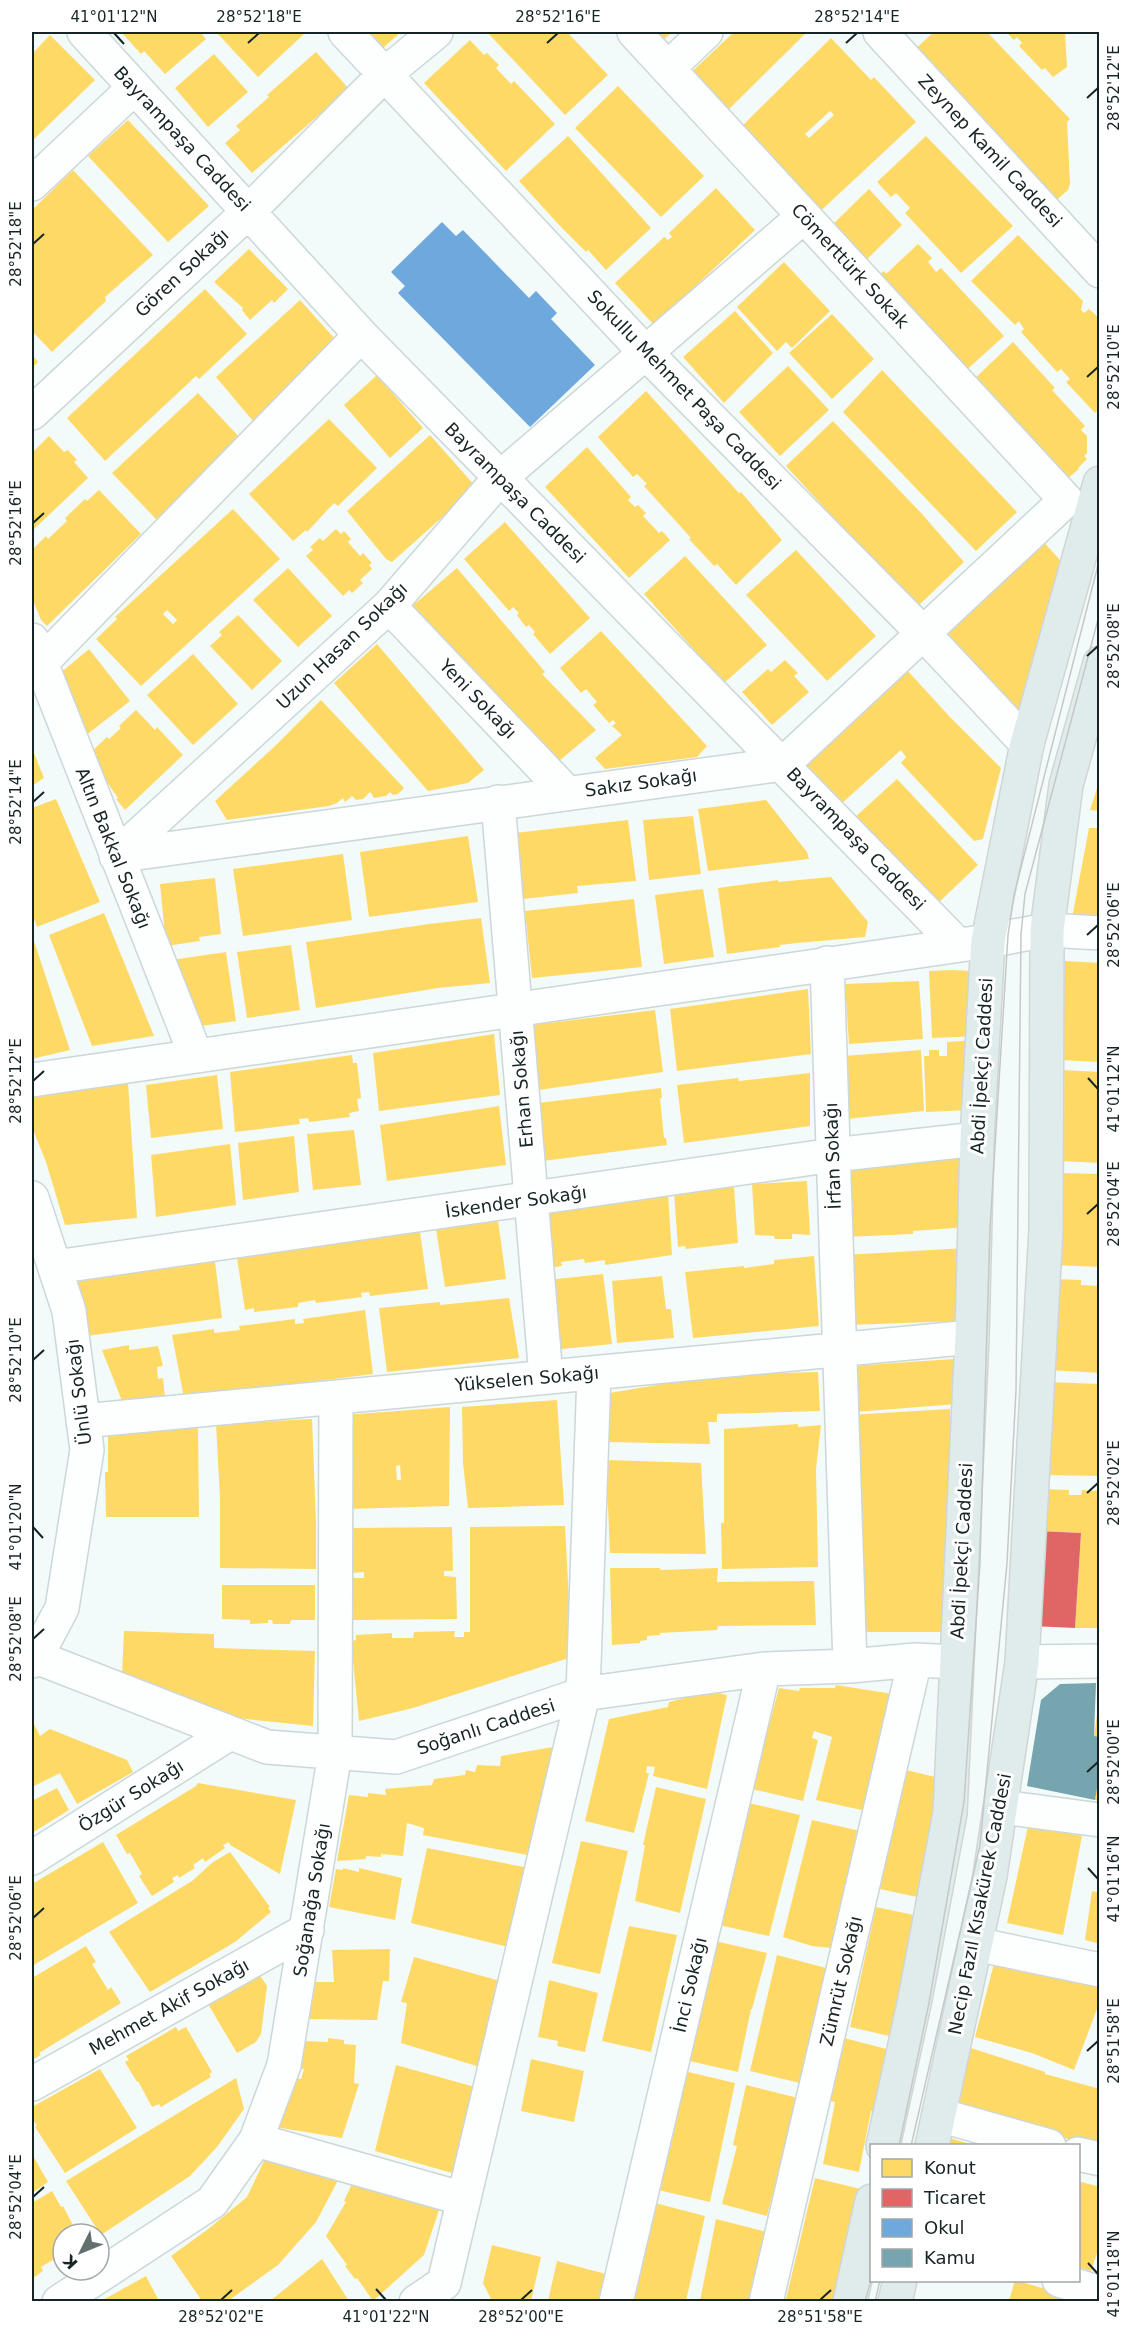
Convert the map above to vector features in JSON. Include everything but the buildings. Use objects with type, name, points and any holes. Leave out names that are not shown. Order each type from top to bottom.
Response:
[{"type":"main road","name":"Abdi İpekçi Caddesi","points":[[956,1662],[972,1337],[977,1139],[972,942],[1100,483]]},
{"type":"main road","points":[[1022,1662],[1046,1229],[1047,930],[1066,785],[1100,663]]},
{"type":"main road","points":[[884,2144],[915,1999],[950,1813],[956,1662]]},
{"type":"main road","name":"Necip Fazıl Kısakürek Caddesi","points":[[935,2130],[1002,1807],[1022,1662]]},
{"type":"main road","points":[[850,2301],[870,2210]]},
{"type":"main road","points":[[895,2301],[900,2282]]},
{"type":"street","name":"Bayrampaşa Caddesi","points":[[84,32],[361,335],[500,478],[783,764],[972,942]]},
{"type":"street","name":"Sokullu Mehmet Paşa Caddesi","points":[[345,32],[645,352],[923,633],[1027,744]]},
{"type":"street","name":"Gören Sokağı","points":[[32,413],[249,211],[384,75],[436,32]]},
{"type":"street","name":"Cömerttürk Sokak","points":[[634,32],[1066,500],[923,633]]},
{"type":"street","points":[[668,68],[706,32]]},
{"type":"street","name":"Zeynep Kamil Caddesi","points":[[879,32],[1100,271]]},
{"type":"street","points":[[32,184],[134,88]]},
{"type":"street","name":"Uzun Hasan Sokağı","points":[[116,856],[389,606],[500,478],[804,216]]},
{"type":"street","points":[[39,673],[361,335]]},
{"type":"street","name":"Yeni Sokağı","points":[[389,606],[567,793]]},
{"type":"street","points":[[783,764],[923,633]]},
{"type":"street","name":"Altın Bakkal Sokağı","points":[[39,673],[116,856],[196,1056]]},
{"type":"street","name":"Sakız Sokağı","points":[[116,856],[783,764]]},
{"type":"street","name":"Erhan Sokağı","points":[[498,802],[546,1377]]},
{"type":"street","points":[[32,1080],[1047,930],[1100,933]]},
{"type":"street","name":"İrfan Sokağı","points":[[827,963],[850,1666]]},
{"type":"street","name":"İskender Sokağı","points":[[55,1268],[833,1155],[977,1139]]},
{"type":"street","name":"Ünlü Sokağı","points":[[32,1198],[69,1311],[87,1450],[62,1608],[34,1659]]},
{"type":"street","name":"Yükselen Sokağı","points":[[83,1421],[972,1337]]},
{"type":"street","points":[[416,2301],[451,2292],[464,2199],[583,1694],[594,1372]]},
{"type":"street","name":"Soğanağa Sokağı","points":[[59,2301],[212,2202],[256,2139],[284,2066],[308,1930],[335,1753],[336,1397]]},
{"type":"street","name":"Soğanlı Caddesi","points":[[34,1659],[267,1747],[396,1757],[583,1694],[764,1669],[850,1666],[915,1660],[956,1662]]},
{"type":"street","name":"Zümrüt Sokağı","points":[[766,2301],[915,1660]]},
{"type":"street","points":[[1022,1662],[1100,1660]]},
{"type":"street","name":"İnci Sokağı","points":[[616,2301],[764,1669]]},
{"type":"street","name":"Özgür Sokağı","points":[[32,1858],[230,1733]]},
{"type":"street","points":[[1002,1807],[1100,1820]]},
{"type":"street","name":"Mehmet Akif Sokağı","points":[[32,2084],[308,1930]]},
{"type":"street","points":[[975,1944],[1100,1970]]},
{"type":"street","points":[[935,2130],[1041,2144]]},
{"type":"street","points":[[256,2139],[464,2199]]},
{"type":"street","points":[[1080,2154],[1100,2159]]},
{"type":"street","points":[[1065,2282],[1100,2293]]},
{"type":"tram line","points":[[899,2144],[929,2003],[964,1802],[980,1563],[990,1228],[1008,935],[1014,895],[1100,557]]},
{"type":"tram line","points":[[911,2144],[980,1845],[1007,1563],[1016,1390],[1021,934],[1025,894],[1100,612]]},
{"type":"tram line","points":[[865,2302],[870,2282]]},
{"type":"tram line","points":[[875,2302],[880,2282]]}]
